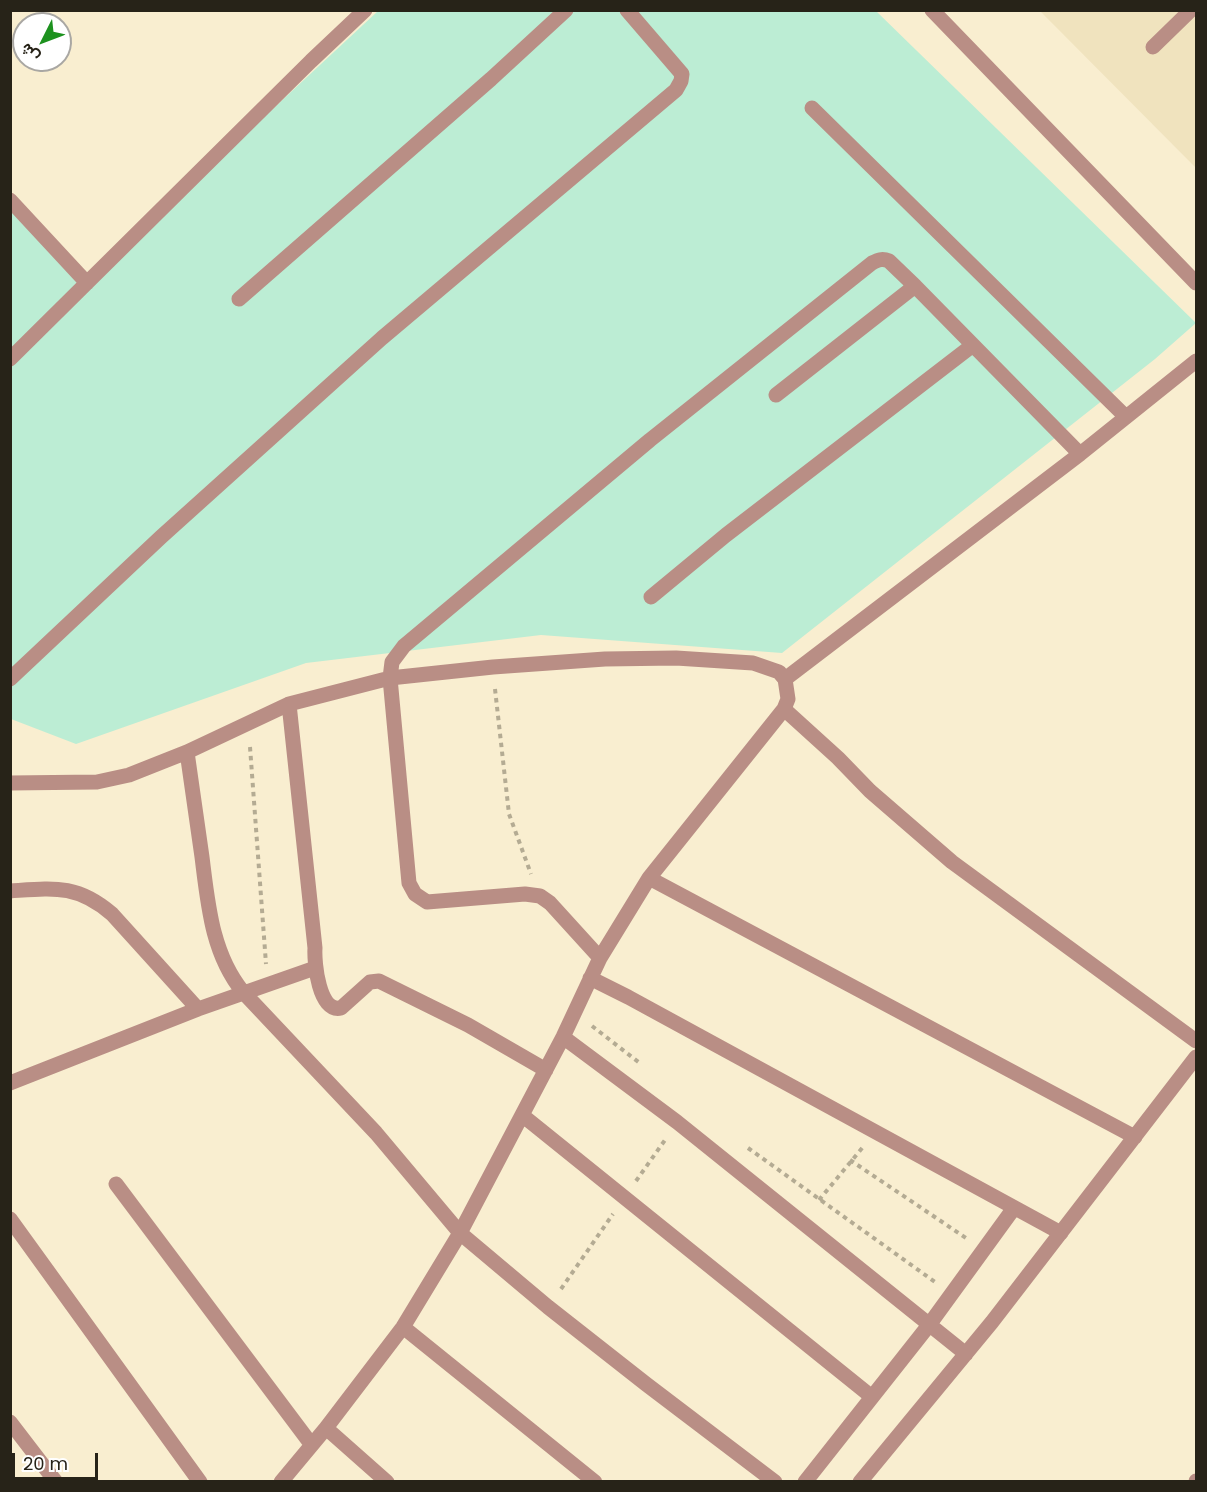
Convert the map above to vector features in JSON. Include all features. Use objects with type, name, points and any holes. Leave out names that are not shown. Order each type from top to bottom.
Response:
[{"type":"street","points":[[10,359],[365,10]]},
{"type":"street","points":[[239,299],[491,79],[566,10]]},
{"type":"street","points":[[10,679],[161,537],[382,338],[675,90],[681,81],[682,74],[627,10]]},
{"type":"street","points":[[932,10],[1197,283]]},
{"type":"street","points":[[1153,46],[1191,10]]},
{"type":"street","points":[[812,108],[1126,417]]},
{"type":"street","points":[[12,204],[87,283]]},
{"type":"street","points":[[600,958],[550,903],[540,896],[525,894],[427,902],[415,894],[410,884],[390,678],[392,662],[404,646],[650,440],[872,263],[884,259],[915,286],[1080,454]]},
{"type":"street","points":[[776,395],[915,286]]},
{"type":"street","points":[[651,597],[726,535],[973,345]]},
{"type":"street","points":[[785,679],[1080,454],[1197,361]]},
{"type":"street","points":[[10,783],[97,782],[129,775],[187,752],[289,704],[390,678],[493,667],[605,659],[676,658],[753,663],[779,672],[785,679],[788,699],[784,709],[650,878],[600,958],[546,1070],[460,1233],[403,1327],[326,1428],[281,1482]]},
{"type":"street","points":[[289,704],[315,948],[315,968],[324,999],[335,1010],[341,1008],[370,982],[379,981],[468,1025],[546,1070]]},
{"type":"street","points":[[784,709],[838,758],[878,799],[952,862],[1197,1041]]},
{"type":"street","points":[[187,752],[211,920],[222,959],[232,979],[376,1133],[460,1233],[575,1328],[775,1482]]},
{"type":"street","points":[[650,878],[1135,1137]]},
{"type":"street","points":[[10,891],[57,888],[96,900],[112,914],[198,1009]]},
{"type":"street","points":[[10,1083],[243,992],[315,968]]},
{"type":"street","points":[[590,978],[1061,1233]]},
{"type":"street","points":[[562,1037],[677,1122],[966,1353]]},
{"type":"street","points":[[860,1482],[966,1353],[1197,1057]]},
{"type":"street","points":[[522,1115],[872,1398]]},
{"type":"street","points":[[116,1184],[311,1444]]},
{"type":"street","points":[[805,1482],[929,1325],[1014,1208]]},
{"type":"street","points":[[10,1219],[200,1482]]},
{"type":"street","points":[[403,1327],[595,1482]]},
{"type":"street","points":[[10,1422],[56,1482]]},
{"type":"street","points":[[326,1428],[387,1482]]},
{"type":"path","points":[[493,667],[509,814],[540,896]]},
{"type":"path","points":[[246,723],[253,763],[267,983]]},
{"type":"path","points":[[952,1294],[819,1200],[850,1160],[984,1250]]},
{"type":"shaded area","points":[[1040,11],[1196,11],[1196,168]]},
{"type":"green space","points":[[378,11],[876,11],[1196,323],[1155,359],[782,653],[541,635],[306,663],[76,744],[11,719],[10,191],[91,278]]}]
